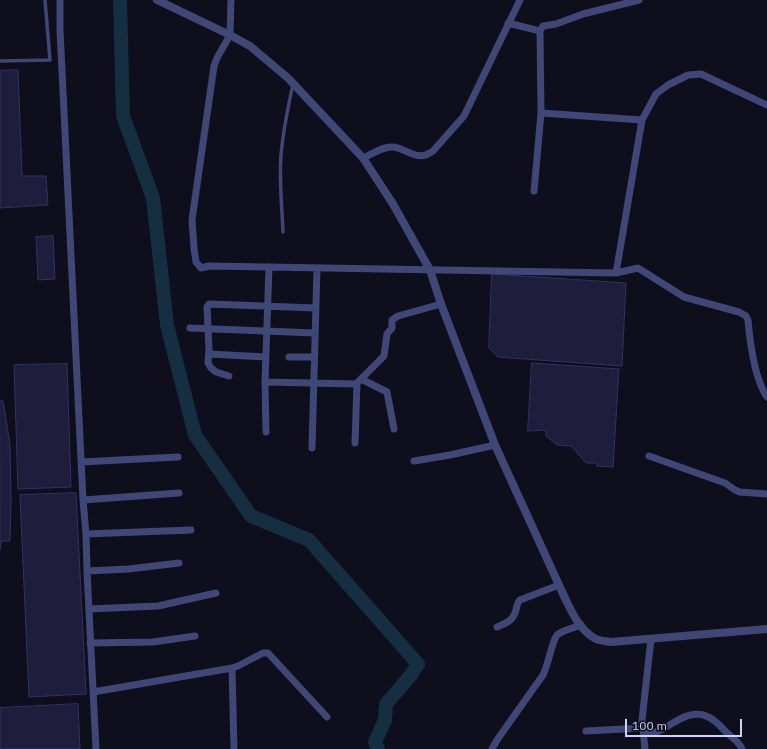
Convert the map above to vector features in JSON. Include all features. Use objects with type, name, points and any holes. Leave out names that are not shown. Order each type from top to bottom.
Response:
[{"type":"street","points":[[60,0],[60,30],[96,749]]},
{"type":"street","points":[[157,0],[250,46],[293,83],[363,158],[392,204],[430,270],[441,304],[495,445],[573,614],[585,630],[596,640],[611,642],[767,629]]},
{"type":"street","points":[[231,0],[230,35],[214,66],[192,220],[196,262],[201,268],[210,266],[616,273],[638,268],[684,297],[739,312],[746,316],[748,320],[752,355],[763,392],[767,397]]},
{"type":"street","points":[[363,158],[393,147],[419,156],[429,155],[434,151],[464,116],[520,0]]},
{"type":"street","points":[[534,191],[541,113],[540,31],[542,26],[556,24],[583,14],[639,0]]},
{"type":"street","points":[[508,23],[540,31]]},
{"type":"street","points":[[616,273],[642,120],[656,94],[668,85],[688,75],[702,74],[767,105]]},
{"type":"street","points":[[541,113],[642,120]]},
{"type":"street","points":[[266,432],[265,382],[269,267]]},
{"type":"street","points":[[312,448],[317,268]]},
{"type":"street","points":[[229,376],[216,372],[208,363],[209,328],[207,307],[209,304],[316,308]]},
{"type":"street","points":[[355,443],[358,382],[384,356],[387,334],[392,328],[392,320],[398,316],[441,304]]},
{"type":"street","points":[[190,328],[315,333]]},
{"type":"street","points":[[209,354],[266,357]]},
{"type":"street","points":[[289,357],[314,357]]},
{"type":"street","points":[[265,382],[358,382],[387,392],[394,429]]},
{"type":"street","points":[[414,461],[495,445]]},
{"type":"street","points":[[649,456],[725,483],[740,492],[767,494]]},
{"type":"street","points":[[81,462],[178,457]]},
{"type":"street","points":[[83,500],[179,494]]},
{"type":"street","points":[[86,534],[191,530]]},
{"type":"street","points":[[87,571],[130,569],[179,563]]},
{"type":"street","points":[[497,627],[510,622],[513,619],[520,600],[559,585]]},
{"type":"street","points":[[89,609],[158,606],[216,594]]},
{"type":"street","points":[[492,749],[546,670],[556,636],[581,625]]},
{"type":"street","points":[[90,643],[153,642],[195,636]]},
{"type":"street","points":[[645,749],[643,731],[644,702],[651,639]]},
{"type":"street","points":[[93,692],[232,668],[263,653],[268,653],[327,718]]},
{"type":"street","points":[[232,668],[234,749]]},
{"type":"street","points":[[586,731],[658,732],[688,715],[698,714],[708,716],[717,721],[728,735],[740,744],[742,749]]},
{"type":"lane","points":[[0,61],[50,60],[45,0]]},
{"type":"lane","points":[[283,232],[280,176],[281,154],[287,111],[293,83]]},
{"type":"building","points":[[18,70],[22,176],[46,176],[48,205],[0,208],[0,71]]},
{"type":"building","points":[[53,236],[55,279],[38,280],[36,237]]},
{"type":"building","points":[[492,274],[626,283],[622,366],[498,357],[489,348]]},
{"type":"building","points":[[532,363],[619,369],[613,467],[597,466],[596,463],[586,463],[571,446],[557,445],[546,436],[546,430],[528,431]]},
{"type":"building","points":[[67,364],[71,487],[18,489],[14,365]]},
{"type":"building","points":[[0,401],[3,401],[10,444],[11,502],[10,541],[1,541],[0,550]]},
{"type":"building","points":[[76,493],[86,694],[29,697],[20,495]]},
{"type":"building","points":[[78,704],[80,749],[0,749],[0,708]]},
{"type":"waterway","points":[[120,0],[123,116],[153,198],[167,325],[195,435],[251,516],[309,540],[418,664],[411,675],[386,704],[385,720],[375,742],[378,749]]}]
